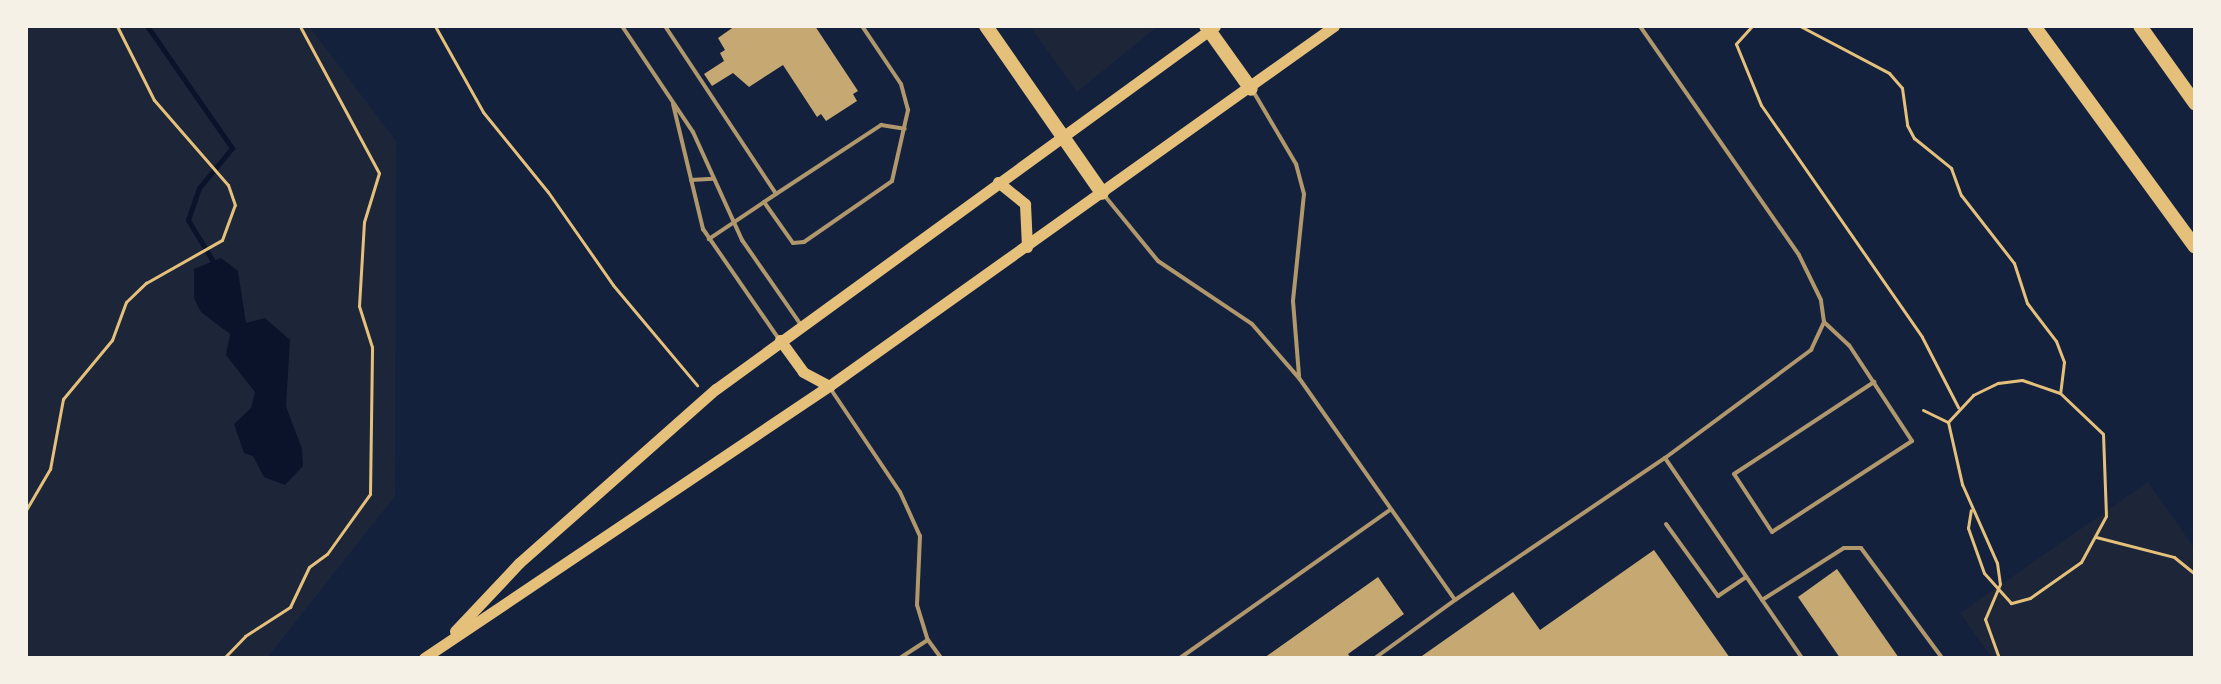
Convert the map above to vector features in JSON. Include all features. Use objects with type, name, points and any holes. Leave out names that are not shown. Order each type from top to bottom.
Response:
[{"type":"highway","points":[[986,26],[1102,193]]},
{"type":"highway","points":[[2034,26],[2195,247]]},
{"type":"highway","points":[[2140,26],[2195,103]]},
{"type":"highway","points":[[1210,27],[1251,89]]},
{"type":"main road","points":[[424,658],[617,533],[829,386],[1251,89],[1334,26]]},
{"type":"main road","points":[[444,643],[519,563],[708,397],[780,340],[1063,137],[1210,27]]},
{"type":"main road","points":[[998,182],[1025,204],[1027,247]]},
{"type":"main road","points":[[780,340],[803,372],[829,386]]},
{"type":"lane","points":[[622,26],[693,132],[732,223],[801,325]]},
{"type":"lane","points":[[665,26],[776,194]]},
{"type":"lane","points":[[764,202],[793,243],[804,242],[892,181],[908,110],[901,84],[862,26]]},
{"type":"lane","points":[[1375,658],[1665,458],[1811,350],[1824,322],[1821,300],[1799,255],[1640,26]]},
{"type":"lane","points":[[1251,89],[1296,164],[1304,194],[1293,301],[1299,378]]},
{"type":"lane","points":[[670,98],[709,239],[780,340]]},
{"type":"lane","points":[[709,239],[881,125],[905,129]]},
{"type":"lane","points":[[691,180],[713,179]]},
{"type":"lane","points":[[1102,193],[1158,261],[1252,324],[1299,378],[1455,600]]},
{"type":"lane","points":[[1824,322],[1849,345],[1874,382],[1912,441],[1772,532],[1734,474],[1874,382]]},
{"type":"lane","points":[[829,386],[900,492],[920,536],[917,605],[928,640],[941,658]]},
{"type":"lane","points":[[1665,458],[1802,658]]},
{"type":"lane","points":[[1180,658],[1390,510]]},
{"type":"lane","points":[[1666,524],[1718,596],[1746,577]]},
{"type":"lane","points":[[1762,600],[1844,548],[1861,548],[1942,658]]},
{"type":"lane","points":[[900,658],[928,640]]},
{"type":"path","points":[[26,510],[50,469],[63,399],[112,340],[126,302],[146,283],[217,244],[235,205],[222,179],[154,100],[117,26]]},
{"type":"path","points":[[224,658],[245,636],[290,607],[309,567],[327,554],[370,494],[372,347],[359,306],[364,222],[379,173],[300,26]]},
{"type":"path","points":[[435,26],[483,112],[548,192],[613,285],[708,397]]},
{"type":"path","points":[[1752,26],[1736,44],[1761,105],[1922,337],[1958,407]]},
{"type":"path","points":[[1800,26],[1889,73],[1902,88],[1914,138],[1951,168],[1961,195],[2014,263],[2027,303],[2056,341],[2064,362],[2060,393]]},
{"type":"path","points":[[1971,510],[1968,528],[1973,554],[1998,593],[2011,603],[2030,598],[2081,562],[2096,537],[2107,502],[2103,434],[2060,393],[2022,380],[1998,383],[1958,407],[1948,422],[1971,510],[1997,563],[1998,593],[1985,619],[1999,658]]},
{"type":"path","points":[[1923,410],[1948,422]]},
{"type":"path","points":[[2096,537],[2174,557],[2195,574]]},
{"type":"shaded area","points":[[26,26],[309,26],[396,141],[395,496],[267,658],[26,658]]},
{"type":"shaded area","points":[[1030,26],[1158,26],[1077,92]]},
{"type":"shaded area","points":[[221,258],[238,271],[246,323],[265,318],[290,340],[286,406],[302,449],[303,466],[285,485],[264,477],[253,456],[244,453],[234,424],[251,408],[255,392],[226,355],[230,334],[201,312],[194,298],[194,269]]},
{"type":"shaded area","points":[[2148,482],[2195,549],[2195,658],[1992,658],[1960,613]]},
{"type":"building","points":[[735,26],[815,26],[858,91],[853,94],[857,101],[826,121],[821,114],[817,117],[783,65],[749,87],[733,73],[712,86],[704,74],[724,61],[720,53],[725,50],[718,38]]},
{"type":"building","points":[[1654,550],[1730,658],[1419,658],[1513,592],[1540,630]]},
{"type":"building","points":[[1837,569],[1899,658],[1840,658],[1798,597]]},
{"type":"building","points":[[1378,577],[1404,614],[1348,654],[1351,658],[1264,658]]},
{"type":"waterway","points":[[147,26],[232,148],[199,188],[188,220],[214,263]]}]
